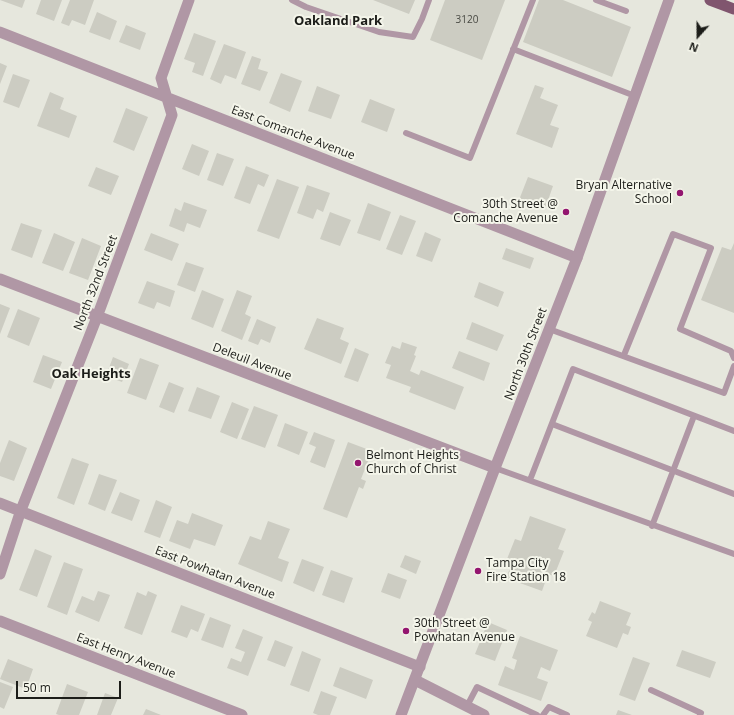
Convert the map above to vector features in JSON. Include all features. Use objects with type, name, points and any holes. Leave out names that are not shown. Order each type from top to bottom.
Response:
[{"type":"main road","points":[[710,0],[734,9]]},
{"type":"street","name":"North 32nd Street","points":[[0,574],[21,510],[97,317],[172,115],[160,78],[189,0]]},
{"type":"street","name":"North 30th Street","points":[[401,715],[577,258],[669,0]]},
{"type":"street","name":"East Comanche Avenue","points":[[0,32],[577,258]]},
{"type":"street","name":"Deleuil Avenue","points":[[0,279],[495,468]]},
{"type":"street","name":"East Powhatan Avenue","points":[[0,503],[420,667]]},
{"type":"street","name":"East Henry Avenue","points":[[0,621],[242,715]]},
{"type":"street","points":[[415,680],[484,715]]},
{"type":"lane","points":[[292,0],[306,7],[380,32],[413,37],[429,0]]},
{"type":"lane","points":[[406,133],[470,158],[533,0]]},
{"type":"lane","points":[[596,0],[626,12]]},
{"type":"lane","points":[[513,49],[635,96]]},
{"type":"lane","points":[[624,355],[673,234],[711,248],[680,329],[731,351],[734,358]]},
{"type":"lane","points":[[549,329],[624,355],[724,393],[734,366]]},
{"type":"lane","points":[[530,480],[573,369],[734,431]]},
{"type":"lane","points":[[652,526],[694,416]]},
{"type":"lane","points":[[552,424],[734,494]]},
{"type":"lane","points":[[495,468],[652,526],[734,554]]},
{"type":"lane","points":[[467,706],[477,687],[537,715]]},
{"type":"lane","points":[[651,690],[701,713],[700,715]]},
{"type":"lane","points":[[543,715],[549,707],[567,715]]},
{"type":"building","points":[[0,0],[25,0],[22,8]]},
{"type":"building","points":[[41,0],[62,0],[54,21],[36,14]]},
{"type":"building","points":[[70,0],[94,0],[85,25],[72,20],[69,26],[61,23]]},
{"type":"building","points":[[373,0],[415,0],[409,14]]},
{"type":"building","points":[[445,0],[505,0],[482,60],[430,40]]},
{"type":"building","points":[[539,0],[563,0],[631,27],[612,77],[523,42]]},
{"type":"building","points":[[97,12],[117,21],[110,40],[89,32]]},
{"type":"building","points":[[126,25],[146,33],[140,50],[119,42]]},
{"type":"building","points":[[194,33],[216,41],[203,76],[192,72],[195,63],[184,59]]},
{"type":"building","points":[[224,44],[246,52],[236,79],[225,75],[221,84],[210,79]]},
{"type":"building","points":[[252,56],[261,59],[258,69],[268,72],[260,91],[241,84]]},
{"type":"building","points":[[0,63],[7,66],[0,84]]},
{"type":"building","points":[[281,73],[302,81],[290,112],[269,103]]},
{"type":"building","points":[[13,74],[30,80],[19,108],[3,102]]},
{"type":"building","points":[[535,85],[544,88],[540,98],[558,105],[550,125],[559,128],[552,148],[516,134]]},
{"type":"building","points":[[317,86],[340,95],[331,119],[308,111]]},
{"type":"building","points":[[50,92],[64,98],[60,109],[77,116],[69,138],[37,126]]},
{"type":"building","points":[[370,99],[395,109],[387,132],[361,122]]},
{"type":"building","points":[[126,108],[148,117],[134,151],[113,142]]},
{"type":"building","points":[[192,144],[209,151],[199,176],[182,169]]},
{"type":"building","points":[[217,153],[234,159],[223,186],[207,180]]},
{"type":"building","points":[[246,166],[269,175],[264,187],[258,184],[250,204],[234,198]]},
{"type":"building","points":[[96,167],[119,176],[111,195],[88,186]]},
{"type":"building","points":[[528,177],[553,186],[545,209],[519,200]]},
{"type":"building","points":[[277,179],[299,187],[279,239],[257,231]]},
{"type":"building","points":[[307,185],[330,193],[323,212],[317,209],[313,219],[297,213]]},
{"type":"building","points":[[184,202],[207,210],[200,228],[187,223],[184,232],[169,226],[175,208],[181,211]]},
{"type":"building","points":[[368,203],[391,212],[380,241],[357,233]]},
{"type":"building","points":[[330,212],[351,220],[340,246],[320,239]]},
{"type":"building","points":[[400,215],[416,221],[402,255],[386,249]]},
{"type":"building","points":[[21,223],[42,230],[32,258],[11,250]]},
{"type":"building","points":[[425,232],[441,239],[432,262],[416,256]]},
{"type":"building","points":[[54,233],[75,242],[63,271],[42,263]]},
{"type":"building","points":[[151,233],[179,244],[172,261],[144,250]]},
{"type":"building","points":[[82,238],[101,246],[88,280],[69,273]]},
{"type":"building","points":[[734,243],[734,313],[701,300],[722,247],[731,250]]},
{"type":"building","points":[[506,248],[534,258],[530,269],[502,259]]},
{"type":"building","points":[[186,262],[204,268],[195,292],[177,285]]},
{"type":"building","points":[[147,281],[175,291],[170,307],[157,302],[154,309],[138,303]]},
{"type":"building","points":[[479,282],[504,292],[498,307],[474,297]]},
{"type":"building","points":[[202,290],[224,299],[213,328],[191,319]]},
{"type":"building","points":[[237,290],[252,296],[245,314],[251,317],[242,340],[221,331]]},
{"type":"building","points":[[0,304],[10,308],[0,334]]},
{"type":"building","points":[[18,309],[40,318],[29,346],[7,337]]},
{"type":"building","points":[[317,318],[344,328],[340,339],[349,343],[341,364],[304,349]]},
{"type":"building","points":[[257,319],[276,327],[270,343],[261,339],[258,345],[248,341]]},
{"type":"building","points":[[472,322],[504,335],[497,351],[466,339]]},
{"type":"building","points":[[402,342],[417,347],[414,355],[416,356],[410,371],[419,375],[421,370],[464,387],[455,410],[409,392],[411,387],[386,378],[391,365],[385,363],[392,346],[400,349]]},
{"type":"building","points":[[355,348],[369,354],[358,382],[344,377]]},
{"type":"building","points":[[459,351],[490,363],[484,381],[452,368]]},
{"type":"building","points":[[43,355],[62,362],[51,389],[33,382]]},
{"type":"building","points":[[113,357],[129,364],[122,382],[106,376]]},
{"type":"building","points":[[140,358],[159,365],[146,400],[127,393]]},
{"type":"building","points":[[169,382],[184,388],[174,413],[159,407]]},
{"type":"building","points":[[197,387],[220,396],[211,419],[188,411]]},
{"type":"building","points":[[232,402],[249,409],[237,439],[220,432]]},
{"type":"building","points":[[254,406],[278,415],[265,448],[241,439]]},
{"type":"building","points":[[285,423],[308,432],[299,455],[277,446]]},
{"type":"building","points":[[314,432],[335,440],[325,468],[310,462],[316,447],[309,444]]},
{"type":"building","points":[[9,440],[27,448],[14,481],[0,476],[0,463]]},
{"type":"building","points":[[348,442],[372,451],[361,479],[366,481],[363,489],[359,487],[347,518],[323,509]]},
{"type":"building","points":[[72,458],[89,464],[74,505],[57,498]]},
{"type":"building","points":[[99,474],[117,480],[105,511],[88,504]]},
{"type":"building","points":[[120,492],[140,500],[132,521],[111,513]]},
{"type":"building","points":[[156,500],[172,507],[160,538],[144,532]]},
{"type":"building","points":[[192,513],[223,525],[215,546],[194,539],[190,549],[169,541],[177,520],[188,524]]},
{"type":"building","points":[[530,516],[566,529],[558,549],[564,551],[554,576],[548,574],[542,591],[506,578],[513,561],[507,559],[515,539],[521,541]]},
{"type":"building","points":[[268,521],[290,529],[278,558],[289,562],[282,582],[238,564],[250,536],[261,540]]},
{"type":"building","points":[[35,549],[52,556],[37,597],[19,590]]},
{"type":"building","points":[[405,555],[421,561],[416,574],[400,567]]},
{"type":"building","points":[[302,559],[324,567],[314,592],[293,583]]},
{"type":"building","points":[[64,562],[83,569],[67,615],[47,607]]},
{"type":"building","points":[[331,570],[353,578],[344,603],[322,595]]},
{"type":"building","points":[[388,573],[407,580],[400,599],[381,592]]},
{"type":"building","points":[[98,591],[110,595],[99,622],[75,612],[82,596],[94,601]]},
{"type":"building","points":[[148,591],[157,595],[142,635],[124,628],[137,592],[146,596]]},
{"type":"building","points":[[600,601],[631,613],[626,625],[631,627],[628,635],[623,633],[617,648],[586,636],[592,622],[588,620],[592,612],[595,614]]},
{"type":"building","points":[[181,605],[205,614],[198,632],[191,629],[187,638],[171,632]]},
{"type":"building","points":[[210,617],[231,625],[223,648],[201,640]]},
{"type":"building","points":[[488,622],[507,630],[495,661],[475,654]]},
{"type":"building","points":[[243,629],[263,637],[248,676],[227,668],[231,658],[241,662],[245,652],[235,648]]},
{"type":"building","points":[[520,636],[558,650],[550,671],[541,667],[537,678],[548,682],[541,701],[498,685],[505,666],[514,670],[517,660],[512,658]]},
{"type":"building","points":[[275,640],[293,647],[285,667],[267,660]]},
{"type":"building","points":[[682,650],[716,662],[710,678],[676,666]]},
{"type":"building","points":[[302,651],[321,659],[309,692],[290,685]]},
{"type":"building","points":[[633,657],[650,663],[635,701],[619,695]]},
{"type":"building","points":[[8,659],[33,669],[26,689],[0,679]]},
{"type":"building","points":[[340,667],[373,680],[366,699],[333,686]]},
{"type":"building","points":[[0,682],[13,687],[4,709],[0,707]]},
{"type":"building","points":[[67,684],[88,692],[79,715],[56,714]]},
{"type":"building","points":[[321,691],[337,697],[330,715],[318,715],[313,713]]},
{"type":"building","points":[[105,693],[118,698],[111,715],[97,715]]},
{"type":"building","points":[[146,709],[161,715],[143,715]]},
{"type":"building","points":[[618,710],[632,715],[616,715]]},
{"type":"place","name":"Bryan Alternative School","points":[[680,193]]},
{"type":"place","name":"30th Street @ Comanche Avenue","points":[[566,212]]},
{"type":"place","name":"Belmont Heights Church of Christ","points":[[358,463]]},
{"type":"place","name":"Tampa City Fire Station 18","points":[[478,571]]},
{"type":"place","name":"30th Street @ Powhatan Avenue","points":[[406,631]]},
{"type":"district","name":"Oakland Park","points":[[338,21]]},
{"type":"district","name":"Oak Heights","points":[[91,374]]}]
